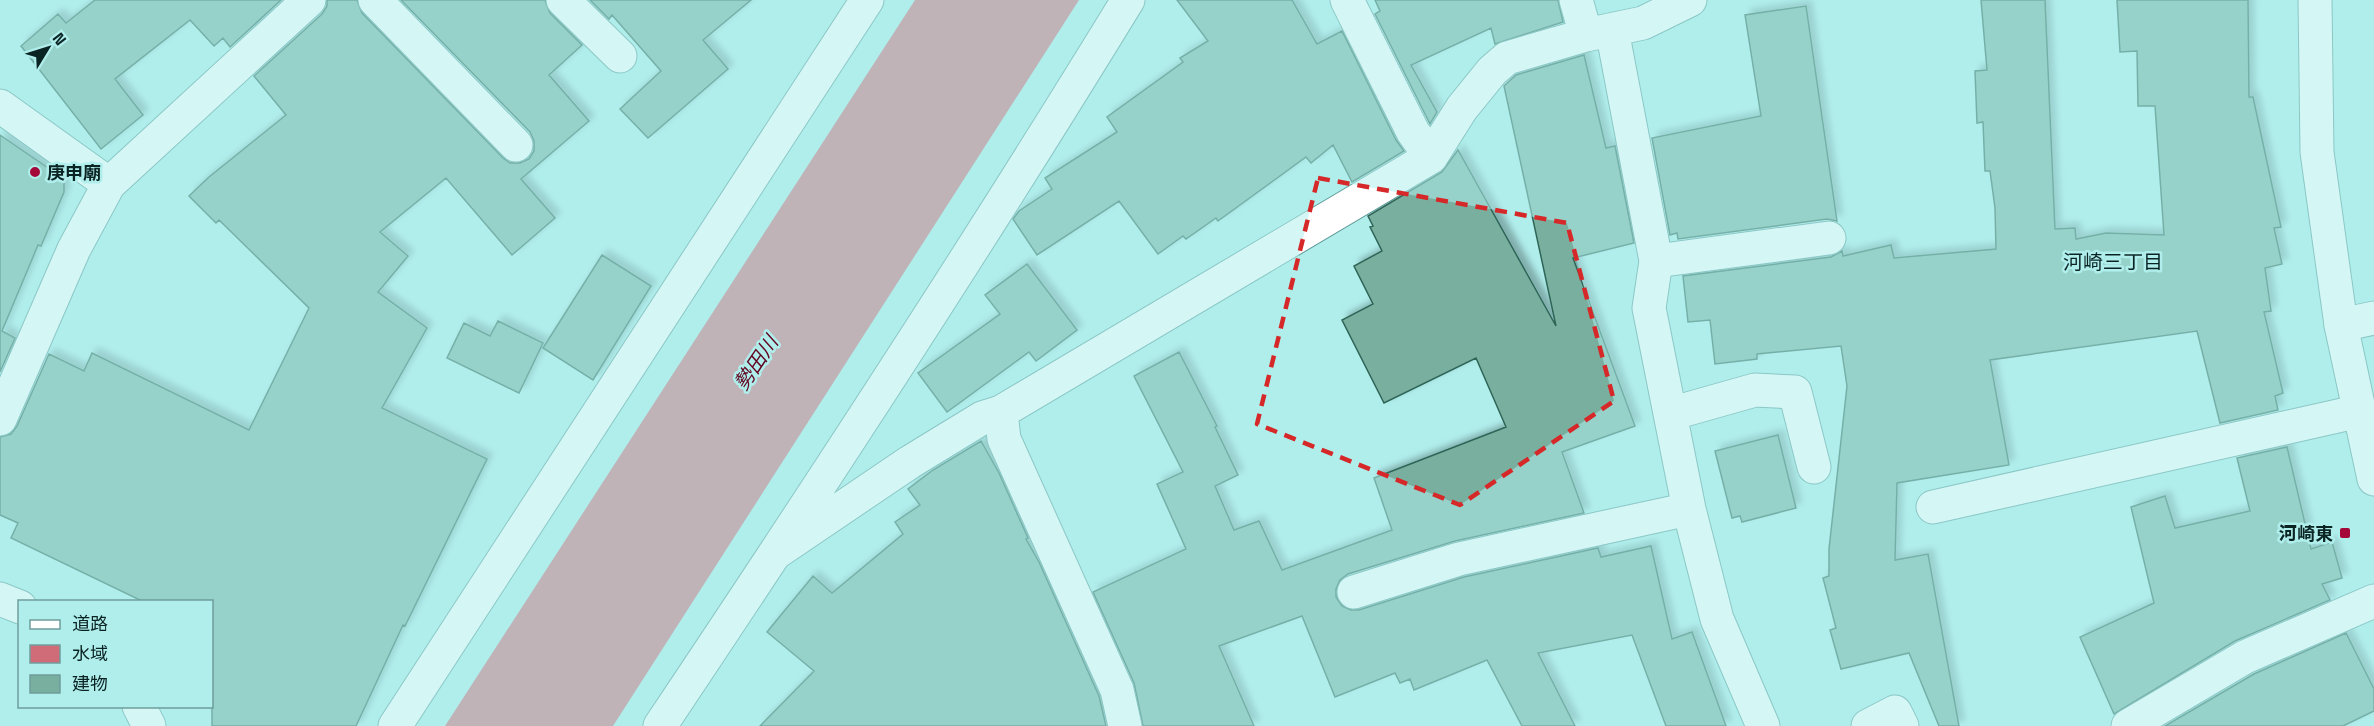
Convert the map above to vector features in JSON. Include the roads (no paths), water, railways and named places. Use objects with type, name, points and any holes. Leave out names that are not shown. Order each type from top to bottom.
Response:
[{"type":"street","points":[[0,419],[74,249],[109,184],[309,0]]},
{"type":"street","points":[[375,0],[516,145]]},
{"type":"street","points":[[563,0],[620,56]]},
{"type":"street","points":[[395,726],[867,0]]},
{"type":"street","points":[[660,726],[777,552],[1044,136],[1128,0]]},
{"type":"street","points":[[1347,0],[1413,132],[1431,157]]},
{"type":"street","points":[[1576,0],[1599,33],[1656,261],[1649,308],[1689,509],[1717,619],[1763,726]]},
{"type":"street","points":[[777,552],[910,462],[982,418],[1001,412],[1431,157],[1462,108],[1492,71],[1507,58],[1642,23],[1690,0]]},
{"type":"street","points":[[2315,0],[2316,152],[2341,325],[2374,479]]},
{"type":"street","points":[[0,106],[109,184]]},
{"type":"street","points":[[1656,261],[1829,238]]},
{"type":"street","points":[[2341,325],[2374,318]]},
{"type":"street","points":[[1670,414],[1755,390],[1795,392],[1814,467]]},
{"type":"street","points":[[1933,507],[2360,411]]},
{"type":"street","points":[[1001,412],[1004,439],[1117,690],[1125,726]]},
{"type":"street","points":[[1354,592],[1459,559],[1689,509]]},
{"type":"street","points":[[0,599],[18,606]]},
{"type":"street","points":[[2128,726],[2245,657],[2374,601]]},
{"type":"street","points":[[140,708],[149,726]]},
{"type":"street","points":[[1868,726],[1895,712],[1902,726]]},
{"type":"water","name":"勢田川","points":[[915,0],[1079,0],[613,726],[445,726]]},
{"type":"place","name":"庚申廟","points":[[35,172]]},
{"type":"place","name":"河崎東","points":[[2345,533]]},
{"type":"district","name":"河崎三丁目","points":[[2113,262]]}]
